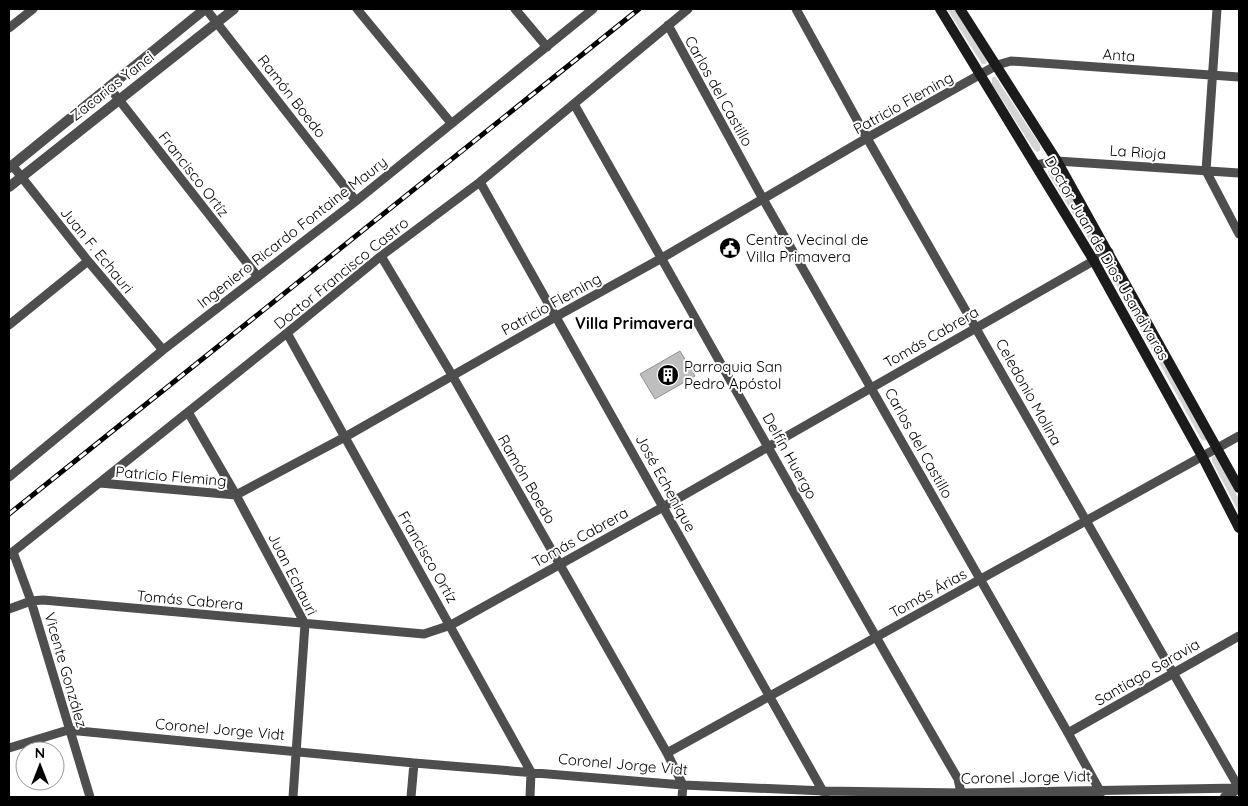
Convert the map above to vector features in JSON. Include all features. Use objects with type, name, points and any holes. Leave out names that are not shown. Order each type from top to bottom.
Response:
[{"type":"main road","name":"Doctor Juan de Dios Usandivaras","points":[[940,9],[1094,261],[1202,456],[1239,528]]},
{"type":"main road","name":"Doctor Juan de Dios Usandivaras","points":[[960,9],[1057,161],[1218,447],[1239,488]]},
{"type":"street","points":[[9,28],[33,9]]},
{"type":"street","name":"Ramón Boedo","points":[[205,9],[356,201]]},
{"type":"street","name":"Zacarias Yanci","points":[[10,166],[205,9]]},
{"type":"street","name":"Zacarias Yanci","points":[[9,187],[234,9]]},
{"type":"street","points":[[357,9],[451,123]]},
{"type":"street","points":[[515,9],[547,47]]},
{"type":"street","name":"Ingeniero Ricardo Fontaine Maury","points":[[9,478],[163,350],[356,201],[593,9]]},
{"type":"street","name":"Doctor Francisco Castro","points":[[11,553],[381,256],[480,182],[688,9]]},
{"type":"street","name":"Celedonio Molina","points":[[796,9],[867,138],[1239,788]]},
{"type":"street","points":[[1217,9],[1206,171],[1239,234]]},
{"type":"street","name":"Carlos del Castillo","points":[[668,25],[762,199],[872,387],[1068,733],[1100,794]]},
{"type":"street","name":"Anta","points":[[997,65],[1011,61],[1239,77]]},
{"type":"street","name":"Patricio Fleming","points":[[100,483],[236,495],[345,437],[556,316],[662,258],[867,138],[997,65]]},
{"type":"street","name":"Francisco Ortíz","points":[[108,87],[258,277]]},
{"type":"street","name":"Delfín Huergo","points":[[574,104],[769,446],[875,637],[958,779],[962,795]]},
{"type":"street","name":"La Rioja","points":[[1036,165],[1057,161],[1239,173]]},
{"type":"street","name":"Juan F. Echauri","points":[[10,166],[163,350]]},
{"type":"street","name":"José Echenique","points":[[480,182],[825,794]]},
{"type":"street","name":"Tomás Cabrera","points":[[9,609],[31,601],[43,600],[424,634],[451,625],[663,507],[1109,252]]},
{"type":"street","name":"Ramón Boedo","points":[[381,256],[452,375],[667,753],[683,785]]},
{"type":"street","points":[[9,325],[88,261]]},
{"type":"street","name":"Francisco Ortíz","points":[[287,333],[532,772]]},
{"type":"street","name":"Juan Echauri","points":[[188,412],[236,495],[305,624],[298,751],[293,797]]},
{"type":"street","name":"Tomás Árias","points":[[667,753],[1239,436]]},
{"type":"street","name":"Vicente González","points":[[11,553],[31,601],[68,730],[90,797]]},
{"type":"street","name":"Santiago Saravia","points":[[1068,733],[1239,636]]},
{"type":"street","name":"Coronel Jorge Vidt","points":[[9,748],[68,730],[414,763],[683,785],[825,794],[1100,794],[1239,788]]},
{"type":"street","points":[[411,797],[414,763]]},
{"type":"street","points":[[530,797],[532,772]]},
{"type":"street","points":[[682,797],[683,785]]},
{"type":"street","points":[[1225,797],[1239,788]]},
{"type":"shaded area","points":[[947,9],[955,9],[987,60],[986,64],[982,64]]},
{"type":"shaded area","points":[[995,76],[1040,145],[1040,151],[1034,150],[992,84],[992,78]]},
{"type":"shaded area","points":[[1050,169],[1055,170],[1099,243],[1098,249],[1093,246],[1049,175],[1048,171]]},
{"type":"shaded area","points":[[1110,264],[1207,438],[1205,441],[1201,439],[1106,267]]},
{"type":"shaded area","points":[[1216,455],[1239,499],[1239,513],[1212,461],[1212,457]]},
{"type":"building","name":"Parroquia San Pedro Apóstol","points":[[680,351],[695,376],[655,399],[640,374]]},
{"type":"railway","points":[[9,514],[639,9]]},
{"type":"place","name":"Centro Vecinal de Villa Primavera","points":[[730,248]]},
{"type":"place","name":"Parroquia San Pedro Apóstol","points":[[668,375]]},
{"type":"district","name":"Villa Primavera","points":[[634,323]]}]
